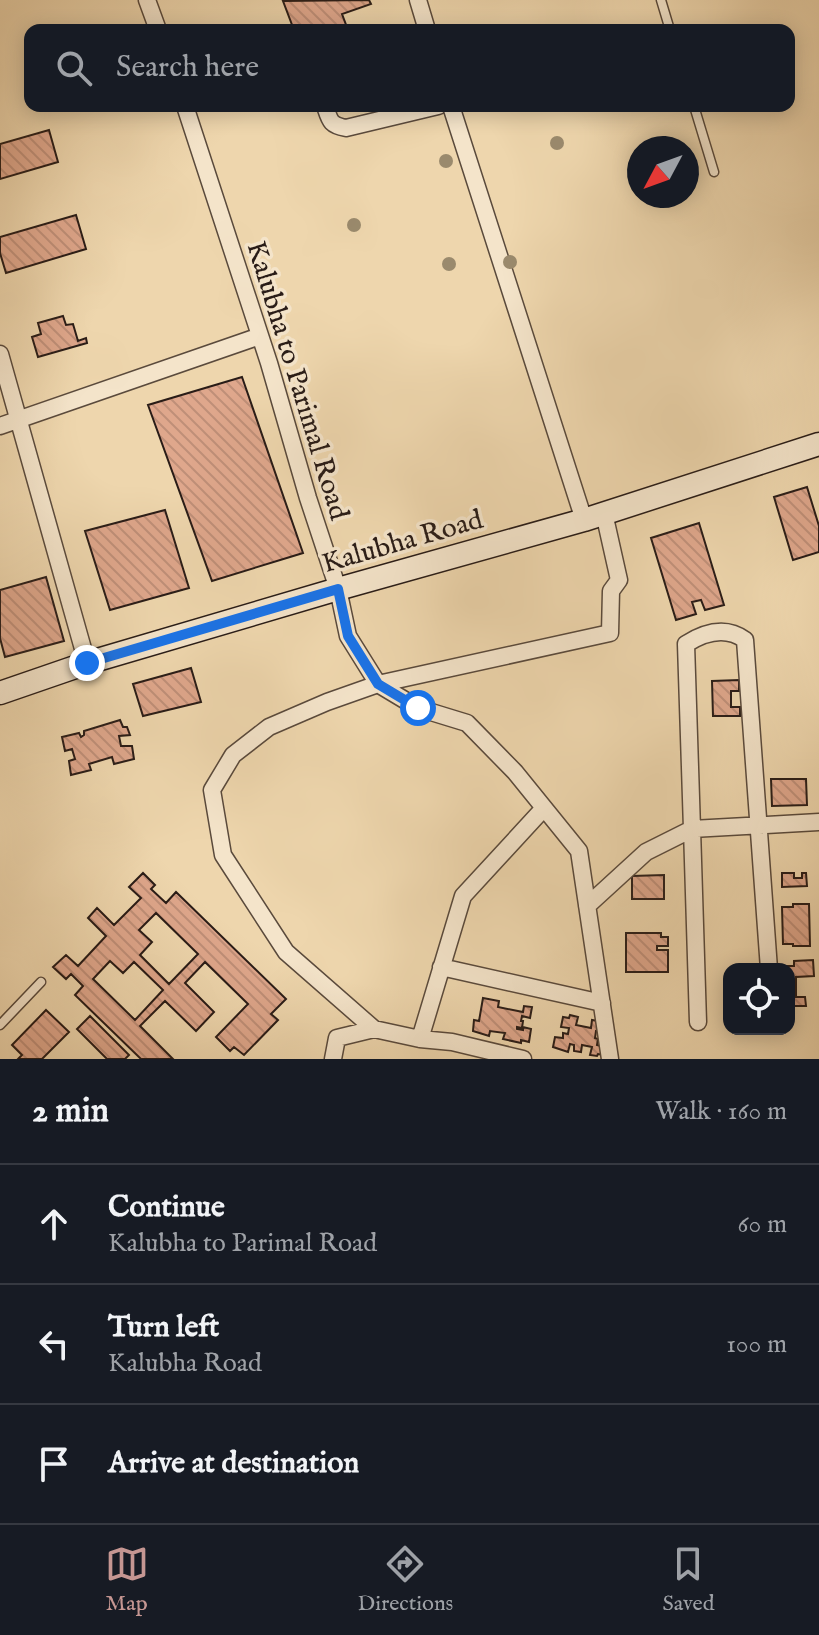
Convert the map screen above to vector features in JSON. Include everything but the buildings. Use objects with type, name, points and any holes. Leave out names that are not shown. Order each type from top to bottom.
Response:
[{"type":"street","points":[[147,0],[156,24]]},
{"type":"street","points":[[418,0],[425,24]]},
{"type":"street","name":"Kalubha to Parimal Road","points":[[187,112],[338,589],[348,636],[378,684],[418,708],[467,723],[515,772],[579,851],[587,906]]},
{"type":"street","points":[[327,112],[331,122],[346,128],[413,112]]},
{"type":"street","points":[[374,1029],[286,952],[223,855],[212,790],[233,755],[269,727],[327,702],[378,684],[610,633],[611,591],[619,580],[594,517],[453,112]]},
{"type":"street","points":[[0,426],[260,336]]},
{"type":"street","points":[[0,354],[87,663]]},
{"type":"street","name":"Kalubha Road","points":[[0,693],[87,663],[594,517],[819,444]]},
{"type":"street","points":[[698,1022],[686,644],[709,632],[736,633],[745,640],[769,963]]},
{"type":"street","points":[[420,1039],[463,896],[544,808]]},
{"type":"street","points":[[610,1059],[587,906],[646,852],[692,829],[819,822]]},
{"type":"street","points":[[441,967],[602,1003]]},
{"type":"street","points":[[333,1059],[337,1038],[374,1029],[452,1042],[523,1059]]},
{"type":"lane","points":[[661,0],[668,24]]},
{"type":"lane","points":[[696,112],[714,172]]},
{"type":"lane","points":[[0,1025],[41,982]]},
{"type":"route","points":[[87,663],[338,589],[348,636],[378,684],[418,708]]}]
